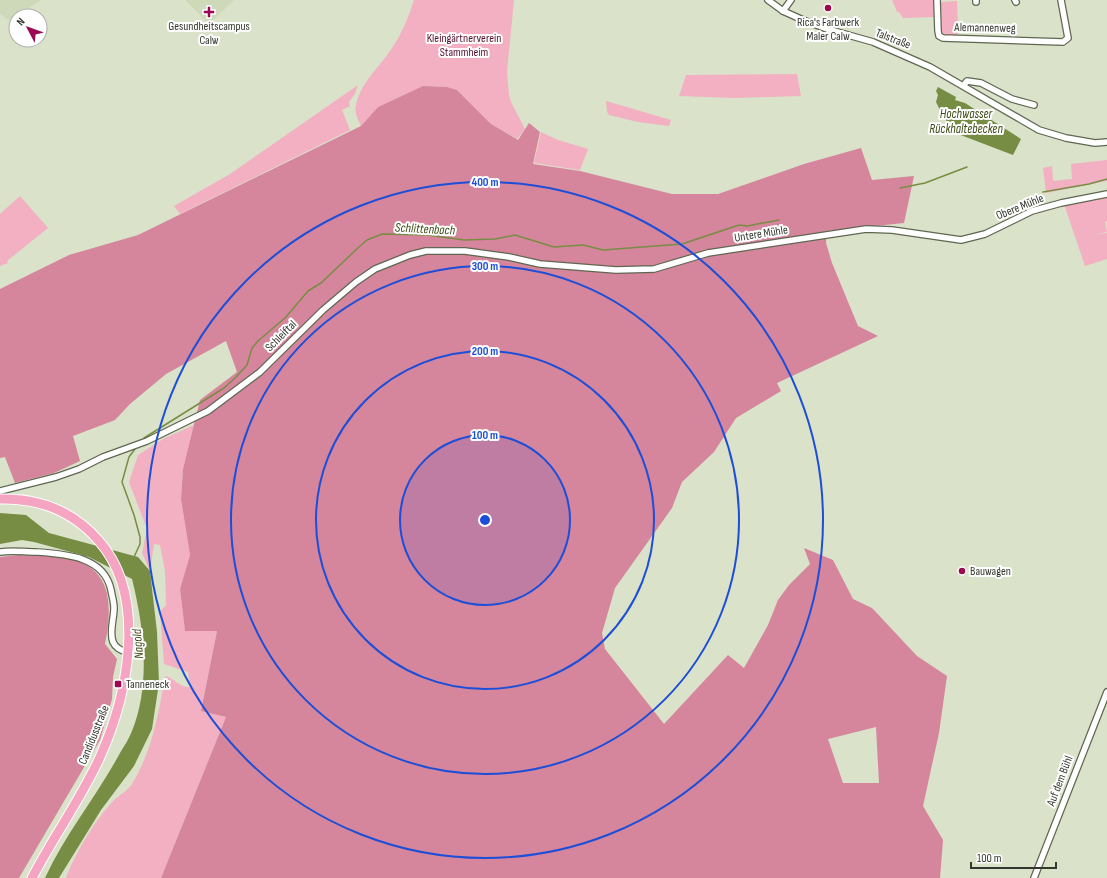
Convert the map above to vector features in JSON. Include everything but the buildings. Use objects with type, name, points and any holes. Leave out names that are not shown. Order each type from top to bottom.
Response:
[{"type":"main road","name":"Candidusstraße","points":[[0,499],[33,501],[61,510],[84,526],[112,558],[124,587],[128,620],[127,652],[118,710],[110,735],[88,779],[32,878]]},
{"type":"street","name":"Talstraße","points":[[768,0],[783,11],[827,29],[873,42],[909,57],[964,85],[1039,130],[1066,138],[1095,143],[1107,142]]},
{"type":"street","points":[[783,11],[791,0]]},
{"type":"street","name":"Alemannenweg","points":[[937,0],[938,31],[939,36],[943,38],[1066,41],[1068,38],[1061,0]]},
{"type":"street","points":[[964,85],[967,81],[982,83],[1012,99],[1034,106]]},
{"type":"street","name":"Obere Mühle","points":[[943,238],[960,240],[985,234],[1032,211],[1061,203],[1107,194]]},
{"type":"street","name":"Untere Mühle","points":[[584,268],[616,270],[654,269],[708,253],[866,229],[918,232],[943,238]]},
{"type":"street","name":"Schleiftal","points":[[0,490],[56,477],[103,457],[147,441],[208,411],[238,390],[260,372],[323,310],[356,282],[375,269],[391,262],[426,251],[465,251],[509,257],[540,264],[584,268]]},
{"type":"street","points":[[0,552],[19,551],[59,554],[73,556],[93,563],[107,578],[111,588],[114,607],[113,643],[122,651],[127,652]]},
{"type":"street","name":"Auf dem Bühl","points":[[1034,878],[1107,692]]},
{"type":"shaded area","points":[[0,0],[41,0],[29,8],[8,8],[8,20],[0,14]]},
{"type":"shaded area","name":"Gesundheitscampus Calw","points":[[185,0],[234,0],[209,24]]},
{"type":"shaded area","points":[[423,86],[447,87],[457,90],[491,124],[518,140],[529,123],[540,132],[533,164],[580,171],[672,194],[718,194],[804,164],[861,148],[872,180],[914,176],[904,223],[827,231],[826,243],[832,263],[858,326],[878,336],[777,383],[781,391],[736,418],[714,452],[682,482],[672,508],[615,588],[602,633],[605,649],[664,724],[728,655],[744,668],[768,625],[778,600],[789,585],[810,564],[804,548],[833,560],[853,599],[872,608],[917,656],[947,676],[939,733],[923,806],[943,840],[940,878],[161,878],[226,717],[201,711],[217,631],[185,631],[180,589],[190,555],[181,499],[183,469],[200,400],[237,372],[226,341],[166,374],[130,404],[115,420],[73,436],[80,461],[54,473],[15,483],[5,457],[0,458],[0,289],[69,255],[138,235],[361,126],[378,107]],"holes":[[[876,727],[879,783],[843,783],[828,739]]]},
{"type":"shaded area","points":[[19,555],[68,558],[83,563],[94,571],[102,580],[106,591],[108,604],[109,617],[105,644],[117,659],[113,677],[112,699],[100,740],[19,878],[0,878],[0,557]]},
{"type":"green space","name":"Kleingärtnerverein Stammheim","points":[[414,0],[514,0],[507,72],[511,102],[525,129],[517,139],[491,124],[457,90],[447,87],[423,86],[378,107],[361,126],[357,116],[356,105],[362,88],[397,40],[406,23]]},
{"type":"green space","points":[[892,0],[934,0],[935,17],[903,18],[899,12],[897,12]]},
{"type":"green space","points":[[957,1],[958,36],[943,35],[940,30],[940,2]]},
{"type":"green space","points":[[797,74],[801,96],[734,98],[679,96],[686,75]]},
{"type":"green space","points":[[358,85],[355,94],[349,102],[350,106],[342,110],[350,130],[180,214],[174,206],[230,174]]},
{"type":"green space","points":[[606,101],[671,120],[669,126],[638,122],[609,115],[607,112]]},
{"type":"green space","points":[[541,132],[558,140],[588,149],[580,170],[534,163]]},
{"type":"green space","points":[[1107,160],[1107,181],[1046,193],[1043,168],[1052,166],[1053,181],[1072,179],[1071,164]]},
{"type":"green space","points":[[1107,195],[1107,221],[1105,222],[1107,232],[1094,235],[1107,233],[1107,259],[1085,266],[1064,204]]},
{"type":"green space","points":[[20,196],[48,228],[7,261],[8,263],[0,266],[0,214]]},
{"type":"green space","points":[[194,425],[183,469],[181,499],[190,555],[180,589],[185,631],[217,631],[201,711],[226,717],[161,878],[66,878],[81,847],[93,827],[114,800],[132,784],[139,771],[154,732],[165,676],[183,686],[190,687],[188,672],[164,664],[160,612],[166,605],[165,571],[160,545],[154,544],[150,571],[142,553],[147,529],[129,482],[138,455],[163,439]]},
{"type":"water","name":"Hochwasser Rückhaltebecken","points":[[938,87],[956,97],[955,100],[965,103],[1021,139],[1013,155],[958,134],[944,118],[936,102],[938,95],[936,91]]},
{"type":"water","points":[[0,513],[26,515],[49,533],[138,557],[150,571],[157,632],[159,683],[152,729],[134,766],[101,810],[59,878],[45,878],[71,830],[128,740],[138,713],[144,675],[144,655],[140,616],[132,579],[89,557],[34,542],[22,540],[0,544]]},
{"type":"waterway","name":"Schlittenbach","points":[[900,188],[925,183],[967,167]]},
{"type":"waterway","name":"Schlittenbach","points":[[1043,192],[1089,184],[1107,179]]},
{"type":"waterway","name":"Schlittenbach","points":[[144,438],[224,388],[247,365],[252,348],[258,341],[286,317],[308,291],[321,283],[367,240],[382,234],[428,235],[464,240],[495,239],[515,235],[554,247],[583,245],[603,250],[682,244],[739,225],[747,226],[779,220]]},
{"type":"waterway","name":"Schlittenbach","points":[[134,557],[140,544],[140,537],[122,482],[129,457],[135,449]]},
{"type":"place","name":"Rica's Farbwerk Maler Calw","points":[[828,8]]},
{"type":"place","name":"Gesundheitscampus Calw","points":[[209,12]]},
{"type":"place","name":"Bauwagen","points":[[962,571]]},
{"type":"place","name":"Tanneneck","points":[[118,684]]},
{"type":"water label","name":"Nagold","points":[[138,644]]}]
